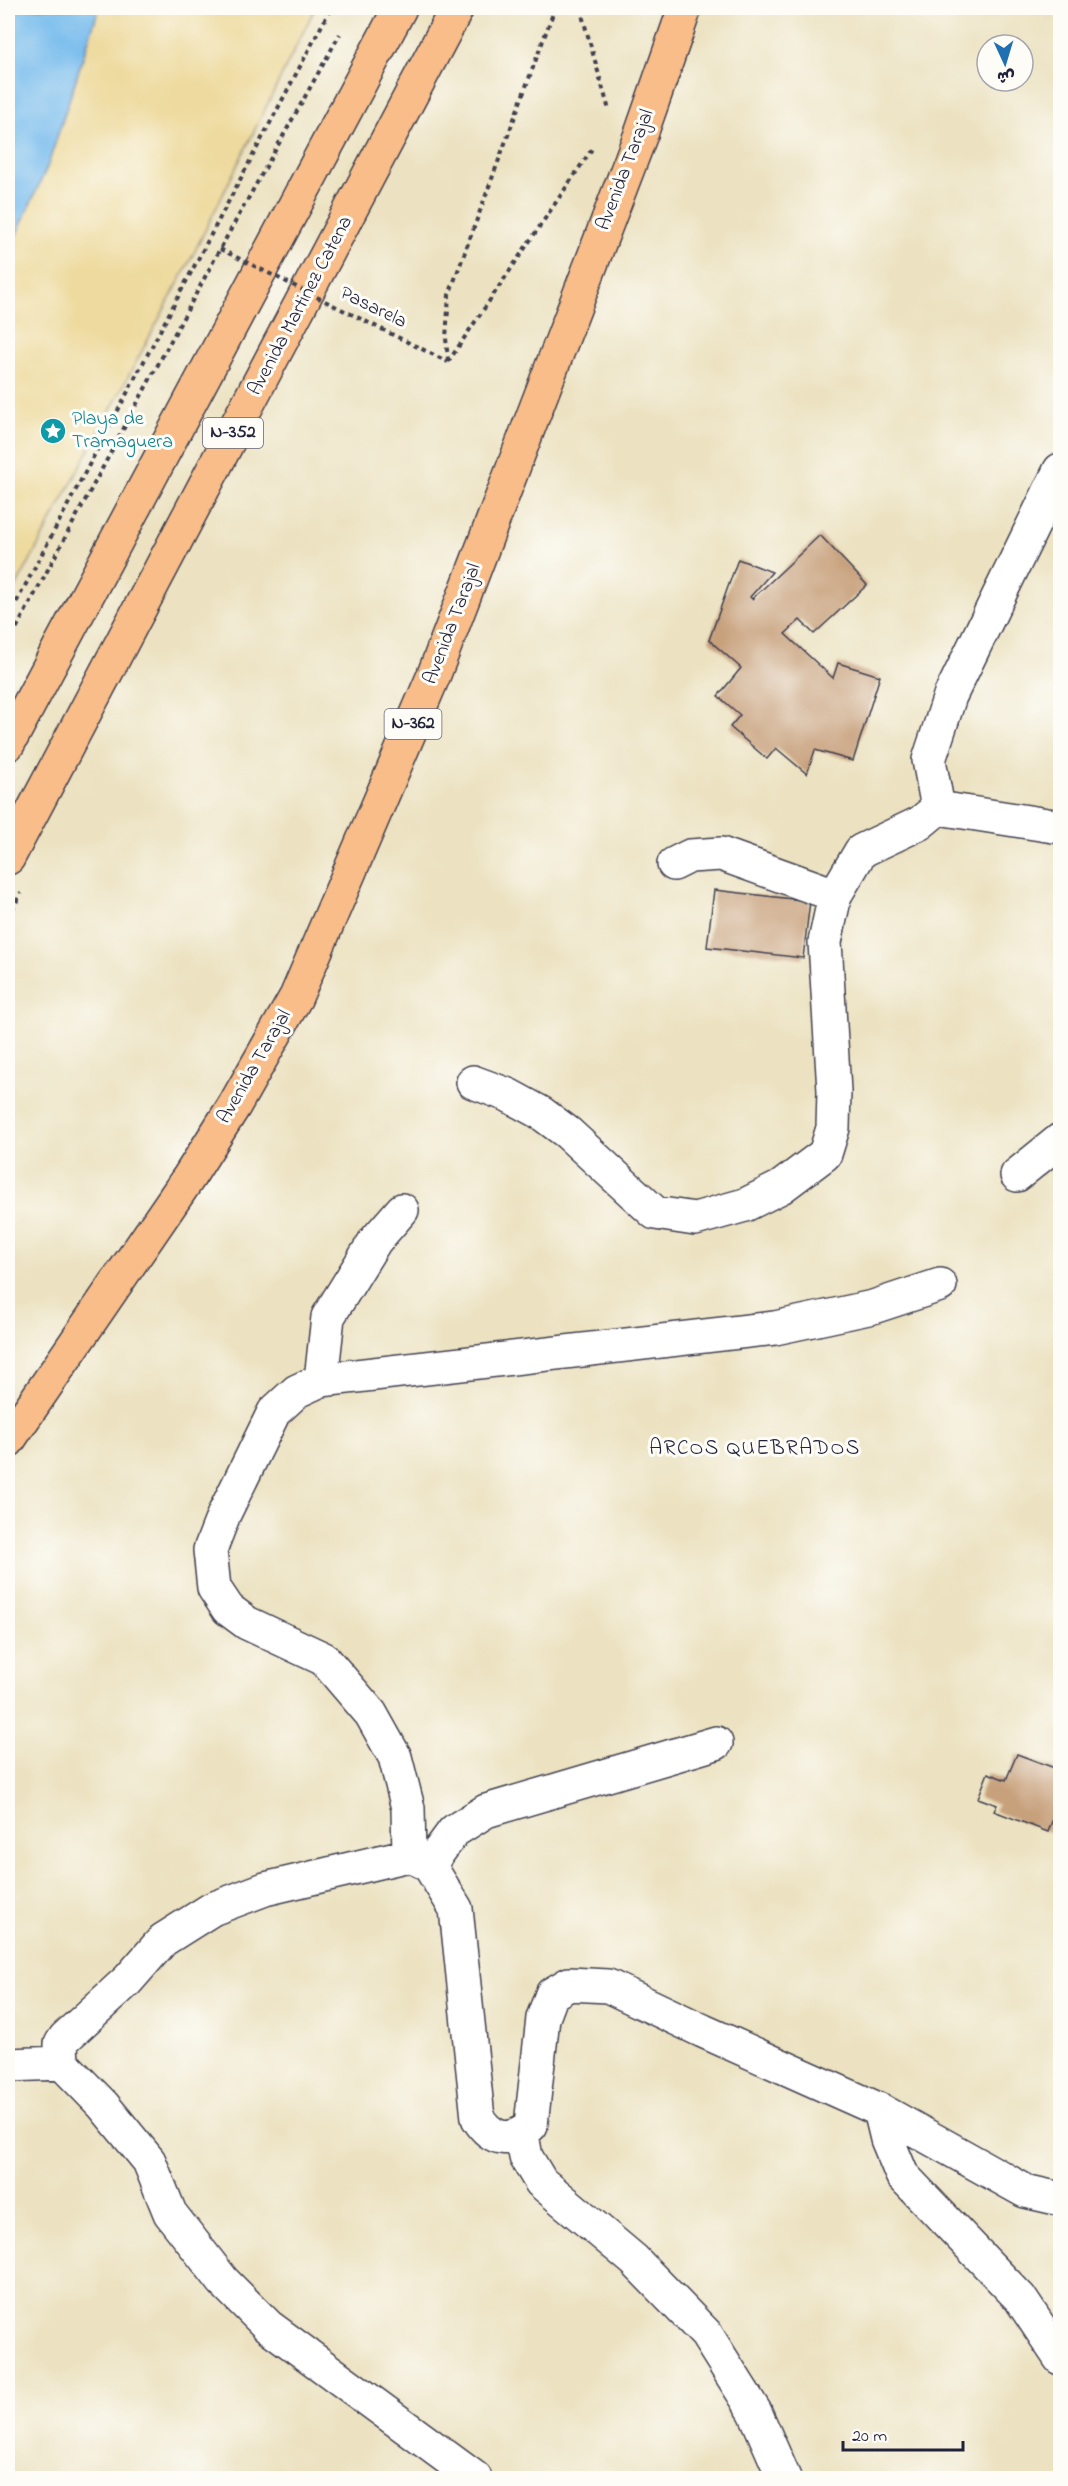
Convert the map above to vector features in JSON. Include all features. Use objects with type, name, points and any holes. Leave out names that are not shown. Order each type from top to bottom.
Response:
[{"type":"highway","name":"N-352","points":[[8,744],[400,8]]},
{"type":"highway","name":"Avenida Martinez Catena","points":[[8,858],[457,8]]},
{"type":"highway","name":"Avenida Tarajal","points":[[8,1441],[43,1393],[229,1115],[296,997],[433,676],[641,134],[685,8]]},
{"type":"highway","name":"Avenida Tarajal","points":[[8,1429],[43,1393]]},
{"type":"highway","points":[[8,1417],[43,1393]]},
{"type":"street","points":[[938,808],[929,760],[950,696],[1060,470]]},
{"type":"street","points":[[473,1082],[508,1095],[541,1113],[568,1133],[655,1213],[695,1219],[746,1205],[781,1187],[825,1154],[833,1128],[834,1091],[825,942],[835,895],[861,851],[920,823],[938,808],[1060,827]]},
{"type":"street","points":[[674,864],[690,856],[721,854],[835,895]]},
{"type":"street","points":[[1017,1175],[1060,1140]]},
{"type":"street","points":[[321,1380],[328,1317],[375,1241],[402,1210]]},
{"type":"street","points":[[940,1285],[873,1308],[775,1328],[321,1380],[297,1391],[274,1412],[224,1514],[210,1551],[214,1588],[228,1609],[247,1623],[324,1659],[371,1714],[395,1757],[419,1860],[456,1909],[478,2118],[494,2137],[508,2139],[522,2135],[531,2125],[543,2018],[552,1994],[569,1984],[608,1986],[880,2110],[1025,2191],[1060,2199]]},
{"type":"street","points":[[475,2478],[268,2326],[223,2281],[170,2213],[149,2161],[103,2105],[62,2063],[61,2044],[128,1980],[163,1940],[212,1909],[265,1889],[419,1860],[454,1831],[486,1811],[716,1743]]},
{"type":"street","points":[[8,2065],[62,2063]]},
{"type":"street","points":[[880,2110],[887,2139],[902,2175],[1020,2298],[1060,2358]]},
{"type":"street","points":[[522,2135],[526,2157],[541,2182],[634,2260],[706,2334],[755,2412],[784,2478]]},
{"type":"path","points":[[8,618],[331,8]]},
{"type":"path","points":[[448,362],[446,338],[449,295],[555,8]]},
{"type":"path","points":[[580,8],[612,119]]},
{"type":"path","points":[[8,644],[220,249],[344,28]]},
{"type":"path","points":[[448,362],[599,139]]},
{"type":"path","name":"Pasarela","points":[[220,249],[448,362]]},
{"type":"path","points":[[8,918],[20,895]]},
{"type":"sand","name":"Playa de Tramaguera","points":[[99,8],[315,8],[190,261],[8,602],[8,253],[48,165]]},
{"type":"water","points":[[8,8],[99,8],[48,165],[8,253]]},
{"type":"building","points":[[820,535],[867,585],[814,634],[800,620],[785,634],[833,678],[838,663],[880,676],[853,761],[815,750],[807,774],[776,748],[767,759],[730,727],[740,715],[718,696],[741,668],[709,640],[738,559],[772,572],[750,597],[752,599]]},
{"type":"building","points":[[714,890],[810,901],[803,958],[707,947]]},
{"type":"building","points":[[1017,1754],[1060,1770],[1060,1800],[1048,1832],[994,1811],[997,1805],[978,1798],[988,1773],[1006,1780]]},
{"type":"place","name":"Playa de Tramaguera","points":[[53,431]]},
{"type":"district","name":"ARCOS QUEBRADOS","points":[[755,1449]]}]
